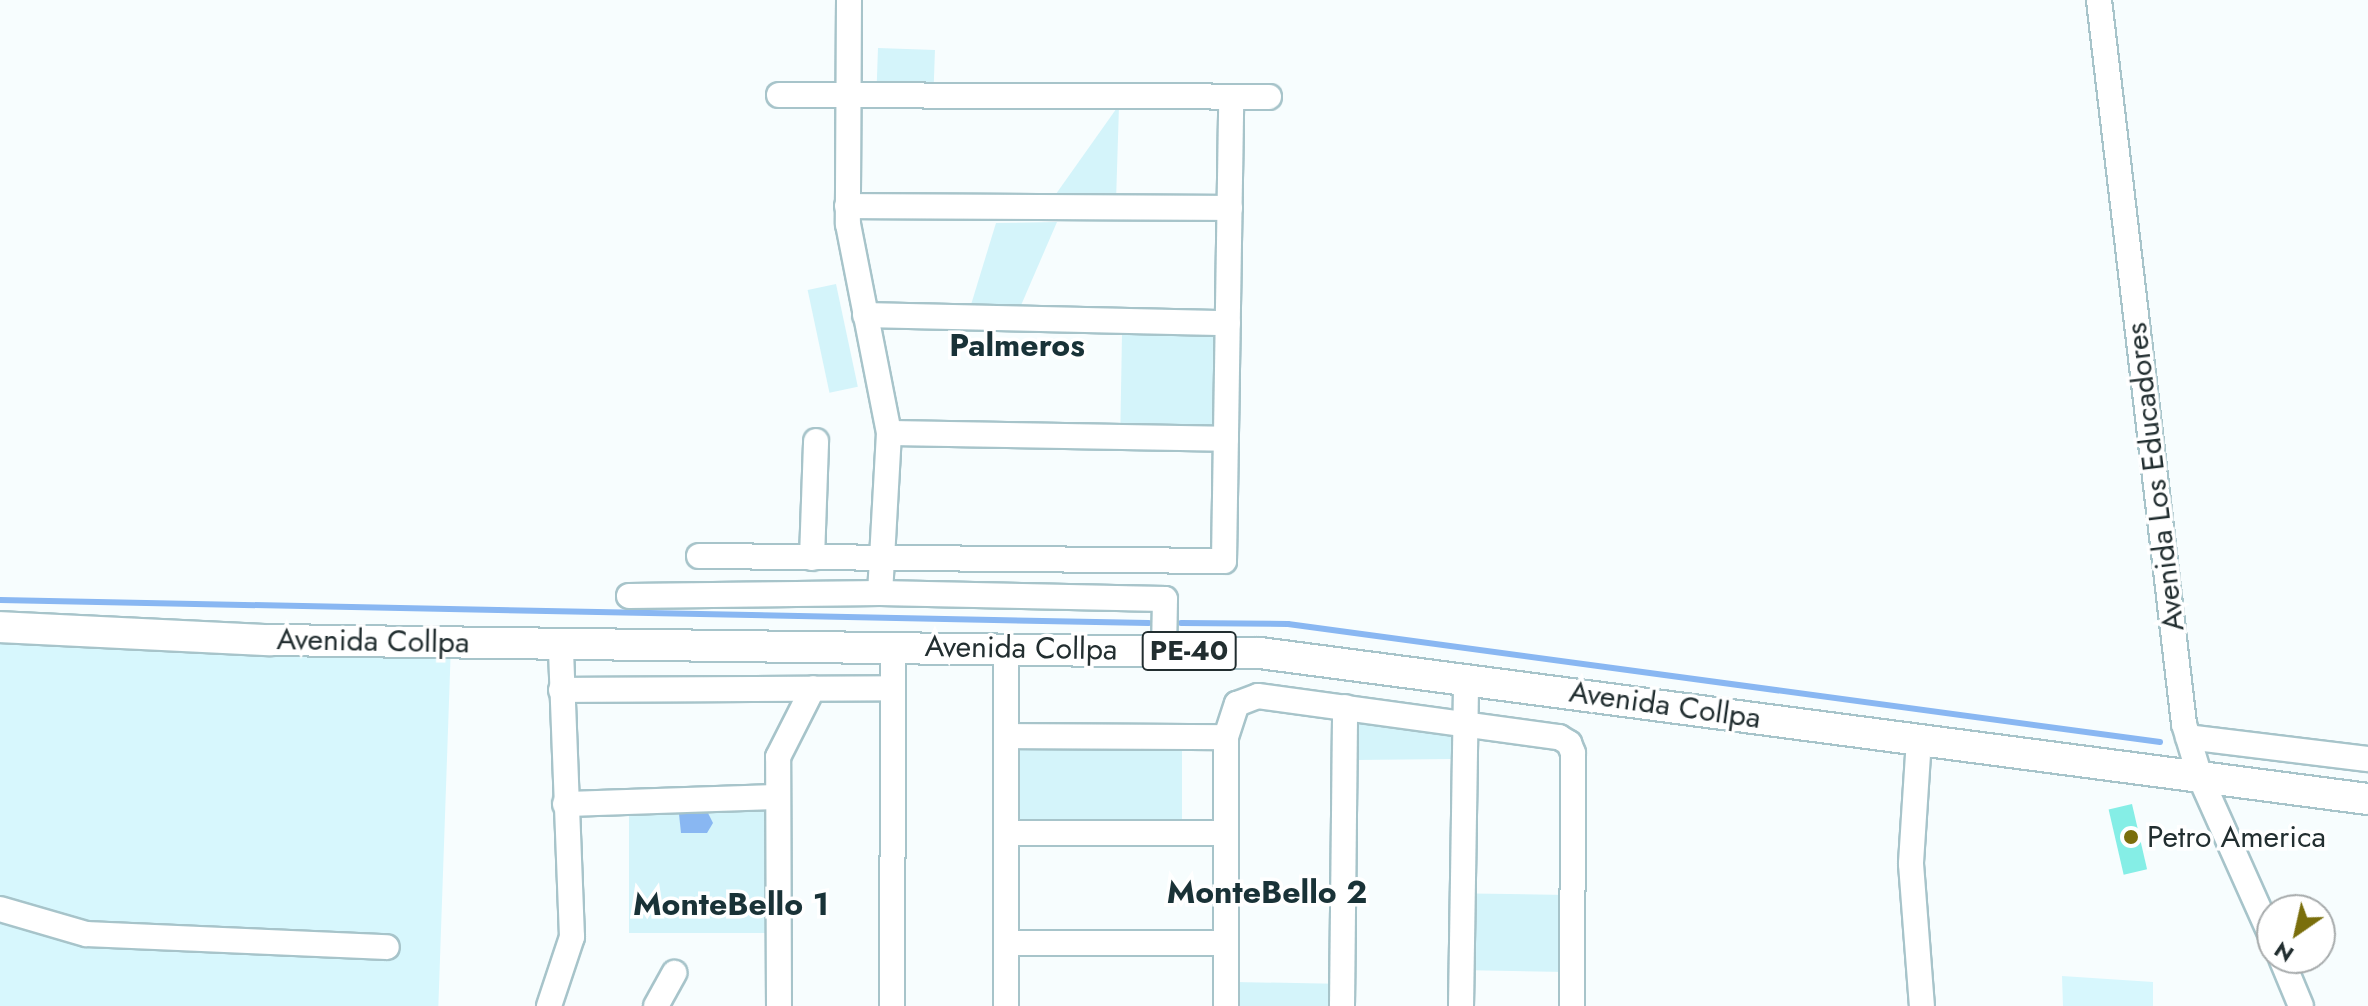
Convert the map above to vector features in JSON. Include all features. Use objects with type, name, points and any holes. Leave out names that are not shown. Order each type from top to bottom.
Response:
[{"type":"main road","name":"Avenida Collpa","points":[[0,627],[270,640],[1006,647],[1260,653],[2368,799]]},
{"type":"street","points":[[849,0],[847,206],[889,433],[880,593]]},
{"type":"street","name":"Avenida Los Educadores","points":[[2099,0],[2188,737],[2200,777],[2256,902]]},
{"type":"street","points":[[779,95],[1269,97]]},
{"type":"street","points":[[699,556],[1224,561],[1231,98]]},
{"type":"street","points":[[847,206],[1230,208]]},
{"type":"street","points":[[865,315],[1228,323]]},
{"type":"street","points":[[889,433],[1226,439]]},
{"type":"street","points":[[812,558],[816,441]]},
{"type":"street","points":[[629,596],[880,593],[1165,599],[1164,651]]},
{"type":"street","points":[[549,1006],[572,937],[561,644]]},
{"type":"street","points":[[892,1006],[893,646]]},
{"type":"street","points":[[1006,647],[1006,1006]]},
{"type":"street","points":[[1461,1006],[1466,679]]},
{"type":"street","points":[[779,1006],[778,757],[813,688]]},
{"type":"street","points":[[561,690],[893,688]]},
{"type":"street","points":[[1226,1006],[1226,737],[1237,704],[1248,699],[1345,707],[1559,737],[1573,753],[1572,1006]]},
{"type":"street","points":[[1342,1006],[1345,707]]},
{"type":"street","points":[[1006,736],[1226,737]]},
{"type":"street","points":[[2188,737],[2368,759]]},
{"type":"street","points":[[1919,739],[1911,864],[1922,1006]]},
{"type":"street","points":[[565,804],[778,797]]},
{"type":"street","points":[[1006,833],[1226,833]]},
{"type":"street","points":[[0,909],[86,934],[387,947]]},
{"type":"street","points":[[1006,943],[1226,943]]},
{"type":"street","points":[[656,1006],[674,973],[673,1006]]},
{"type":"street","points":[[2288,974],[2301,1006]]},
{"type":"shaded area","points":[[878,48],[935,50],[933,98],[876,96]]},
{"type":"shaded area","points":[[1119,105],[1116,201],[1051,201]]},
{"type":"shaded area","points":[[1057,222],[1019,310],[970,308],[996,223]]},
{"type":"shaded area","points":[[836,284],[858,387],[829,393],[808,290]]},
{"type":"shaded area","points":[[1122,334],[1221,336],[1219,430],[1120,428]]},
{"type":"shaded area","points":[[0,636],[451,652],[438,1006],[0,1006]]},
{"type":"shaded area","points":[[1355,718],[1453,731],[1453,759],[1356,760]]},
{"type":"shaded area","points":[[1014,745],[1182,745],[1182,826],[1014,826]]},
{"type":"shaded area","points":[[629,808],[769,808],[769,933],[629,933]]},
{"type":"shaded area","points":[[1473,893],[1566,895],[1565,972],[1472,970]]},
{"type":"shaded area","points":[[2062,976],[2153,982],[2153,1006],[2063,1006]]},
{"type":"shaded area","points":[[1235,982],[1335,984],[1335,1006],[1235,1006]]},
{"type":"water","points":[[708,813],[713,823],[707,833],[681,833],[679,814]]},
{"type":"building","points":[[2132,804],[2147,869],[2124,875],[2109,809]]},
{"type":"waterway","points":[[0,600],[1149,623]]},
{"type":"waterway","points":[[1181,623],[1288,624],[2160,742]]},
{"type":"place","name":"Petro America","points":[[2131,837]]},
{"type":"district","name":"Palmeros","points":[[1017,345]]},
{"type":"district","name":"MonteBello 2","points":[[1267,892]]},
{"type":"district","name":"MonteBello 1","points":[[731,904]]}]
